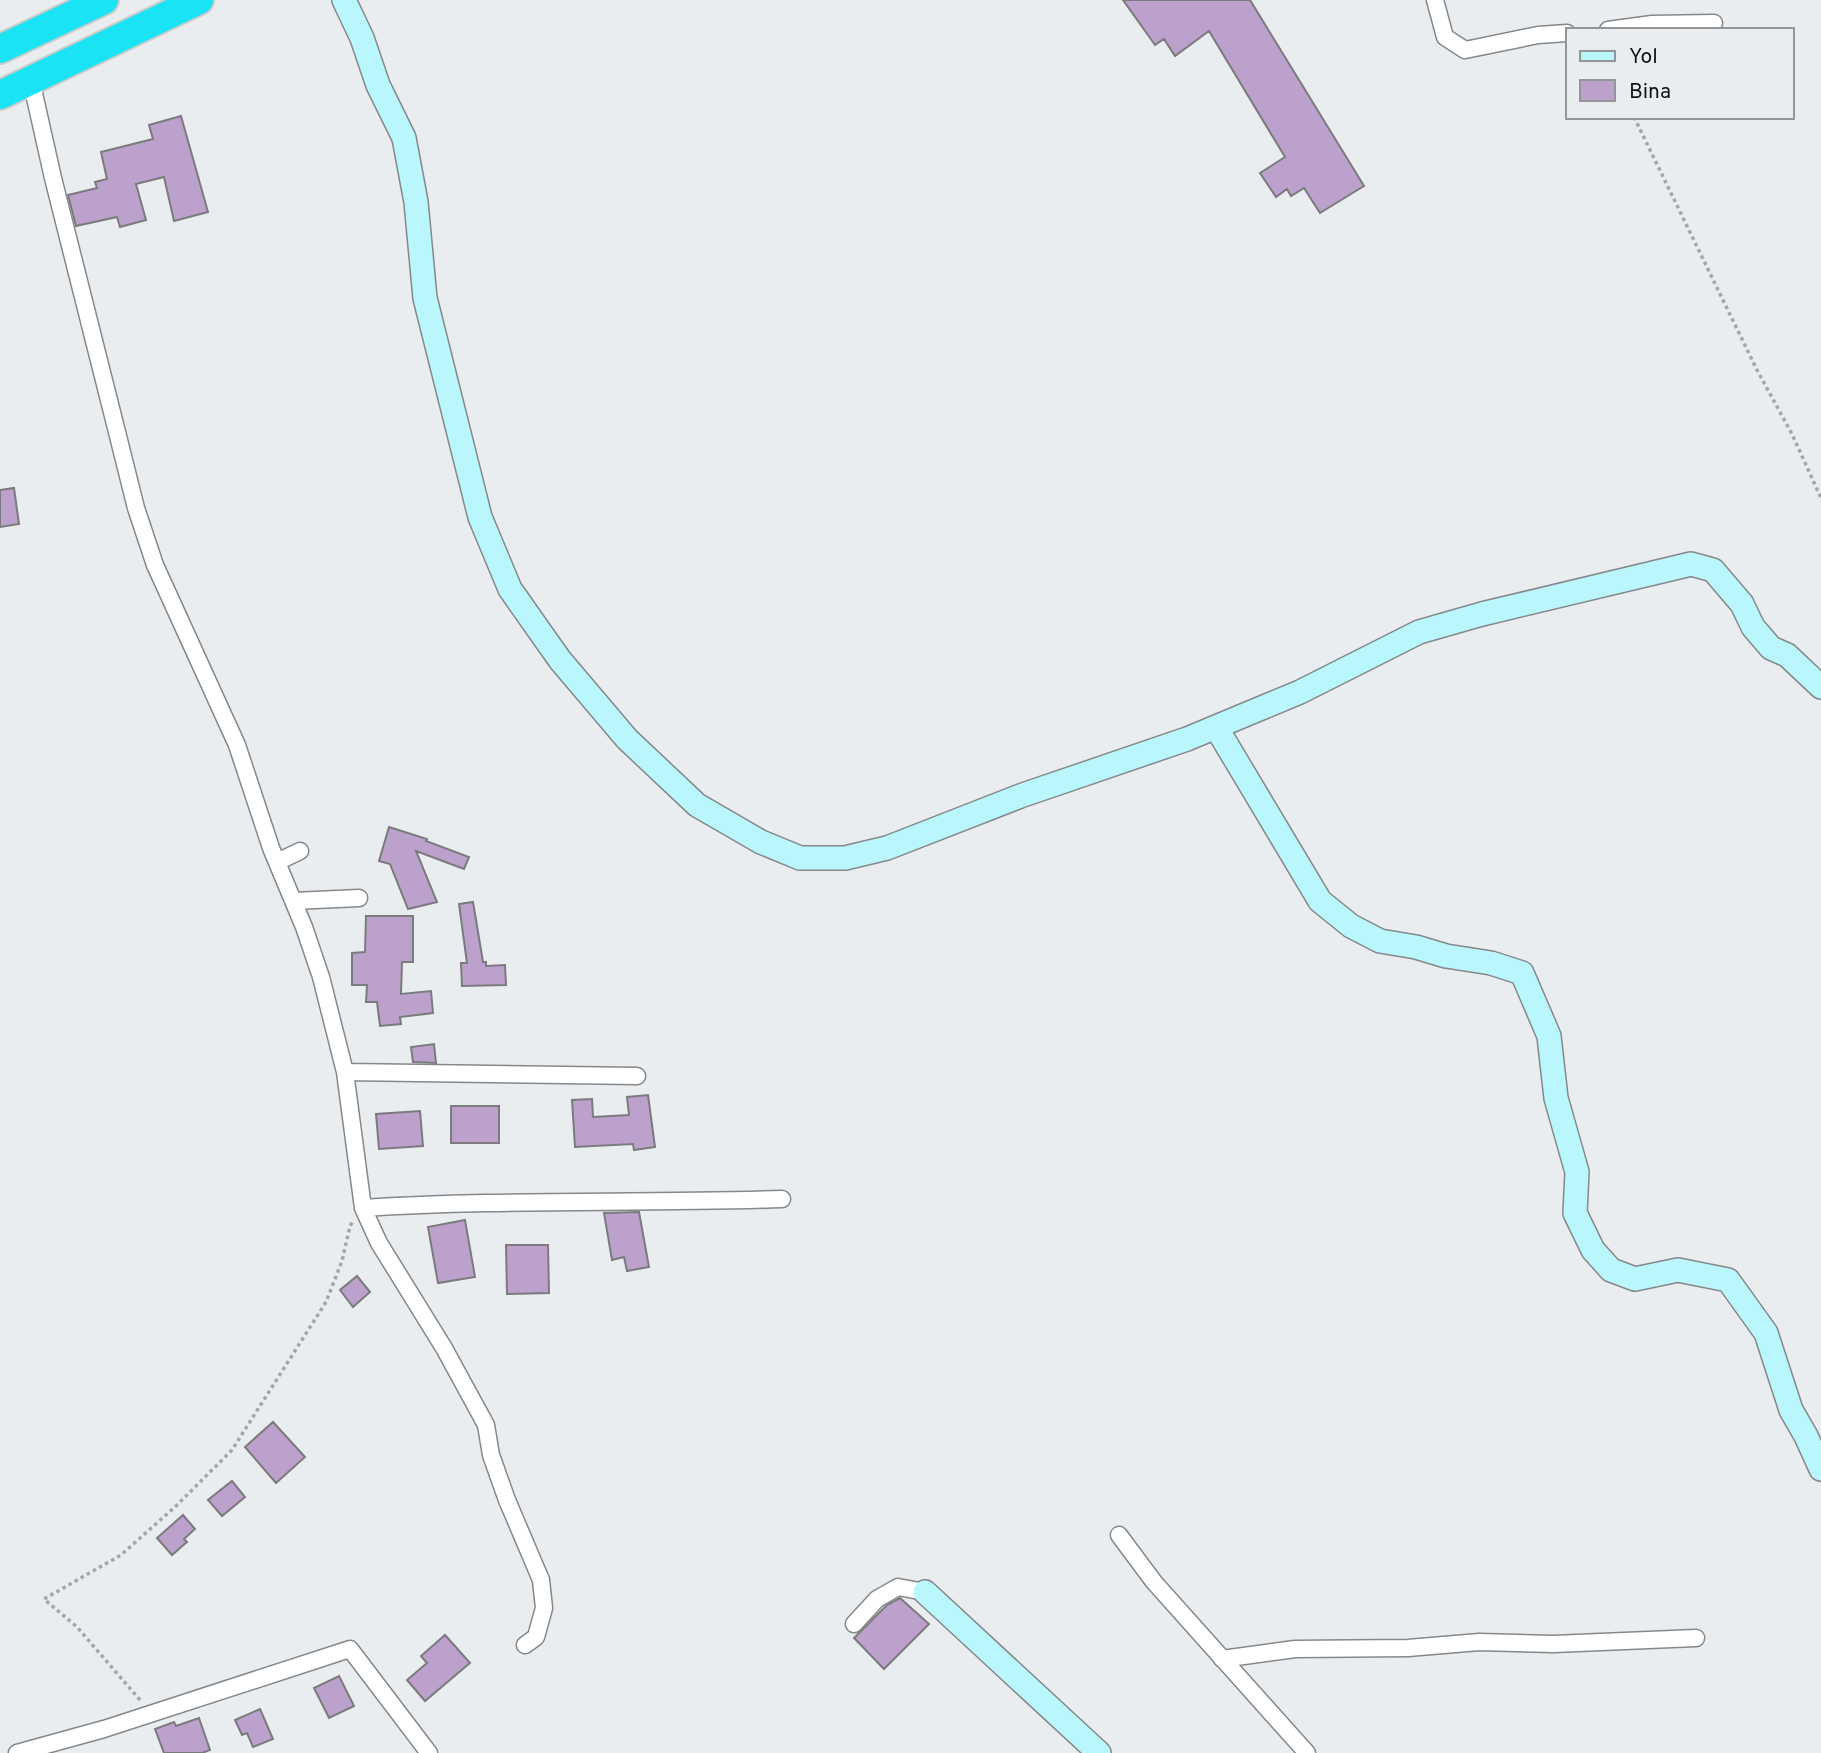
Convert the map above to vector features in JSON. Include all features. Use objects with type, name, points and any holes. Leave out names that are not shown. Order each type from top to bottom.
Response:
[{"type":"highway","points":[[0,49],[104,0]]},
{"type":"highway","points":[[0,95],[199,0]]},
{"type":"street","points":[[344,0],[362,38],[378,85],[404,138],[416,202],[425,298],[480,517],[510,589],[559,660],[627,739],[697,805],[761,842],[800,858],[845,858],[887,848],[1023,795],[1090,774],[1216,727],[1300,692],[1388,646],[1438,626],[1691,564],[1713,570],[1742,604],[1753,627],[1771,648],[1787,655],[1821,687]]},
{"type":"street","points":[[1435,0],[1445,37],[1465,50],[1538,35],[1566,33]]},
{"type":"street","points":[[1623,28],[1652,24],[1714,23]]},
{"type":"street","points":[[31,80],[52,178],[147,542],[237,745],[277,862],[321,977],[345,1072],[363,1208],[379,1243],[451,1359],[486,1425],[491,1455],[541,1580],[544,1608],[536,1637],[525,1645]]},
{"type":"street","points":[[1216,727],[1320,901],[1351,926],[1380,941],[1492,963],[1522,973],[1549,1036],[1556,1098],[1577,1172],[1575,1213],[1593,1250],[1611,1270],[1635,1279],[1678,1270],[1728,1280],[1766,1334],[1791,1410],[1821,1469]]},
{"type":"street","points":[[277,862],[300,851]]},
{"type":"street","points":[[293,901],[359,898]]},
{"type":"street","points":[[345,1072],[637,1076]]},
{"type":"street","points":[[363,1208],[466,1203],[782,1199]]},
{"type":"street","points":[[1119,1535],[1154,1582],[1307,1753]]},
{"type":"street","points":[[854,1624],[877,1600],[898,1587],[925,1592],[1099,1753]]},
{"type":"street","points":[[1222,1659],[1295,1649],[1696,1638]]},
{"type":"street","points":[[17,1753],[104,1729],[350,1649],[429,1753]]},
{"type":"path","points":[[1635,119],[1821,498]]},
{"type":"path","points":[[153,1713],[77,1627],[44,1599],[121,1555],[176,1506],[232,1450],[326,1302],[342,1261],[349,1226],[363,1208]]},
{"type":"building","points":[[1123,0],[1250,0],[1364,186],[1320,213],[1304,188],[1291,196],[1287,189],[1276,197],[1260,173],[1285,157],[1209,31],[1175,56],[1164,39],[1155,45]]},
{"type":"building","points":[[181,116],[208,212],[174,221],[164,177],[136,184],[146,220],[120,227],[117,217],[76,226],[68,195],[97,188],[95,182],[107,179],[101,152],[153,139],[149,125]]},
{"type":"building","points":[[14,488],[19,524],[0,527],[0,490]]},
{"type":"building","points":[[389,827],[427,839],[426,841],[469,857],[464,869],[416,851],[437,902],[408,909],[390,864],[379,861]]},
{"type":"building","points":[[473,902],[483,962],[486,962],[486,966],[505,965],[506,985],[462,986],[461,963],[467,963],[459,904]]},
{"type":"building","points":[[366,916],[413,916],[413,962],[402,962],[401,994],[431,991],[433,1013],[400,1017],[401,1024],[380,1026],[377,1002],[366,1002],[367,985],[352,985],[352,953],[365,952]]},
{"type":"building","points":[[434,1044],[436,1063],[413,1062],[411,1047]]},
{"type":"building","points":[[648,1095],[655,1147],[634,1150],[633,1144],[575,1147],[572,1100],[592,1099],[593,1117],[629,1115],[627,1097]]},
{"type":"building","points":[[451,1106],[499,1106],[499,1143],[451,1143]]},
{"type":"building","points":[[420,1111],[423,1146],[379,1149],[376,1114]]},
{"type":"building","points":[[639,1212],[649,1267],[627,1271],[624,1257],[612,1260],[604,1213]]},
{"type":"building","points":[[465,1220],[475,1277],[438,1283],[428,1227]]},
{"type":"building","points":[[506,1245],[548,1245],[549,1293],[507,1294]]},
{"type":"building","points":[[357,1276],[370,1292],[353,1307],[340,1290]]},
{"type":"building","points":[[273,1422],[305,1457],[276,1483],[245,1447]]},
{"type":"building","points":[[232,1481],[245,1497],[222,1516],[208,1500]]},
{"type":"building","points":[[183,1515],[195,1529],[184,1539],[187,1542],[172,1555],[157,1538]]},
{"type":"building","points":[[900,1598],[929,1624],[884,1669],[854,1638],[887,1605]]},
{"type":"building","points":[[445,1635],[470,1663],[425,1701],[407,1680],[427,1663],[421,1656]]},
{"type":"building","points":[[339,1676],[354,1706],[329,1718],[314,1688]]},
{"type":"building","points":[[260,1709],[273,1739],[253,1747],[247,1733],[242,1735],[235,1720]]},
{"type":"building","points":[[199,1718],[210,1750],[202,1753],[164,1753],[155,1729],[174,1722],[176,1726]]}]
